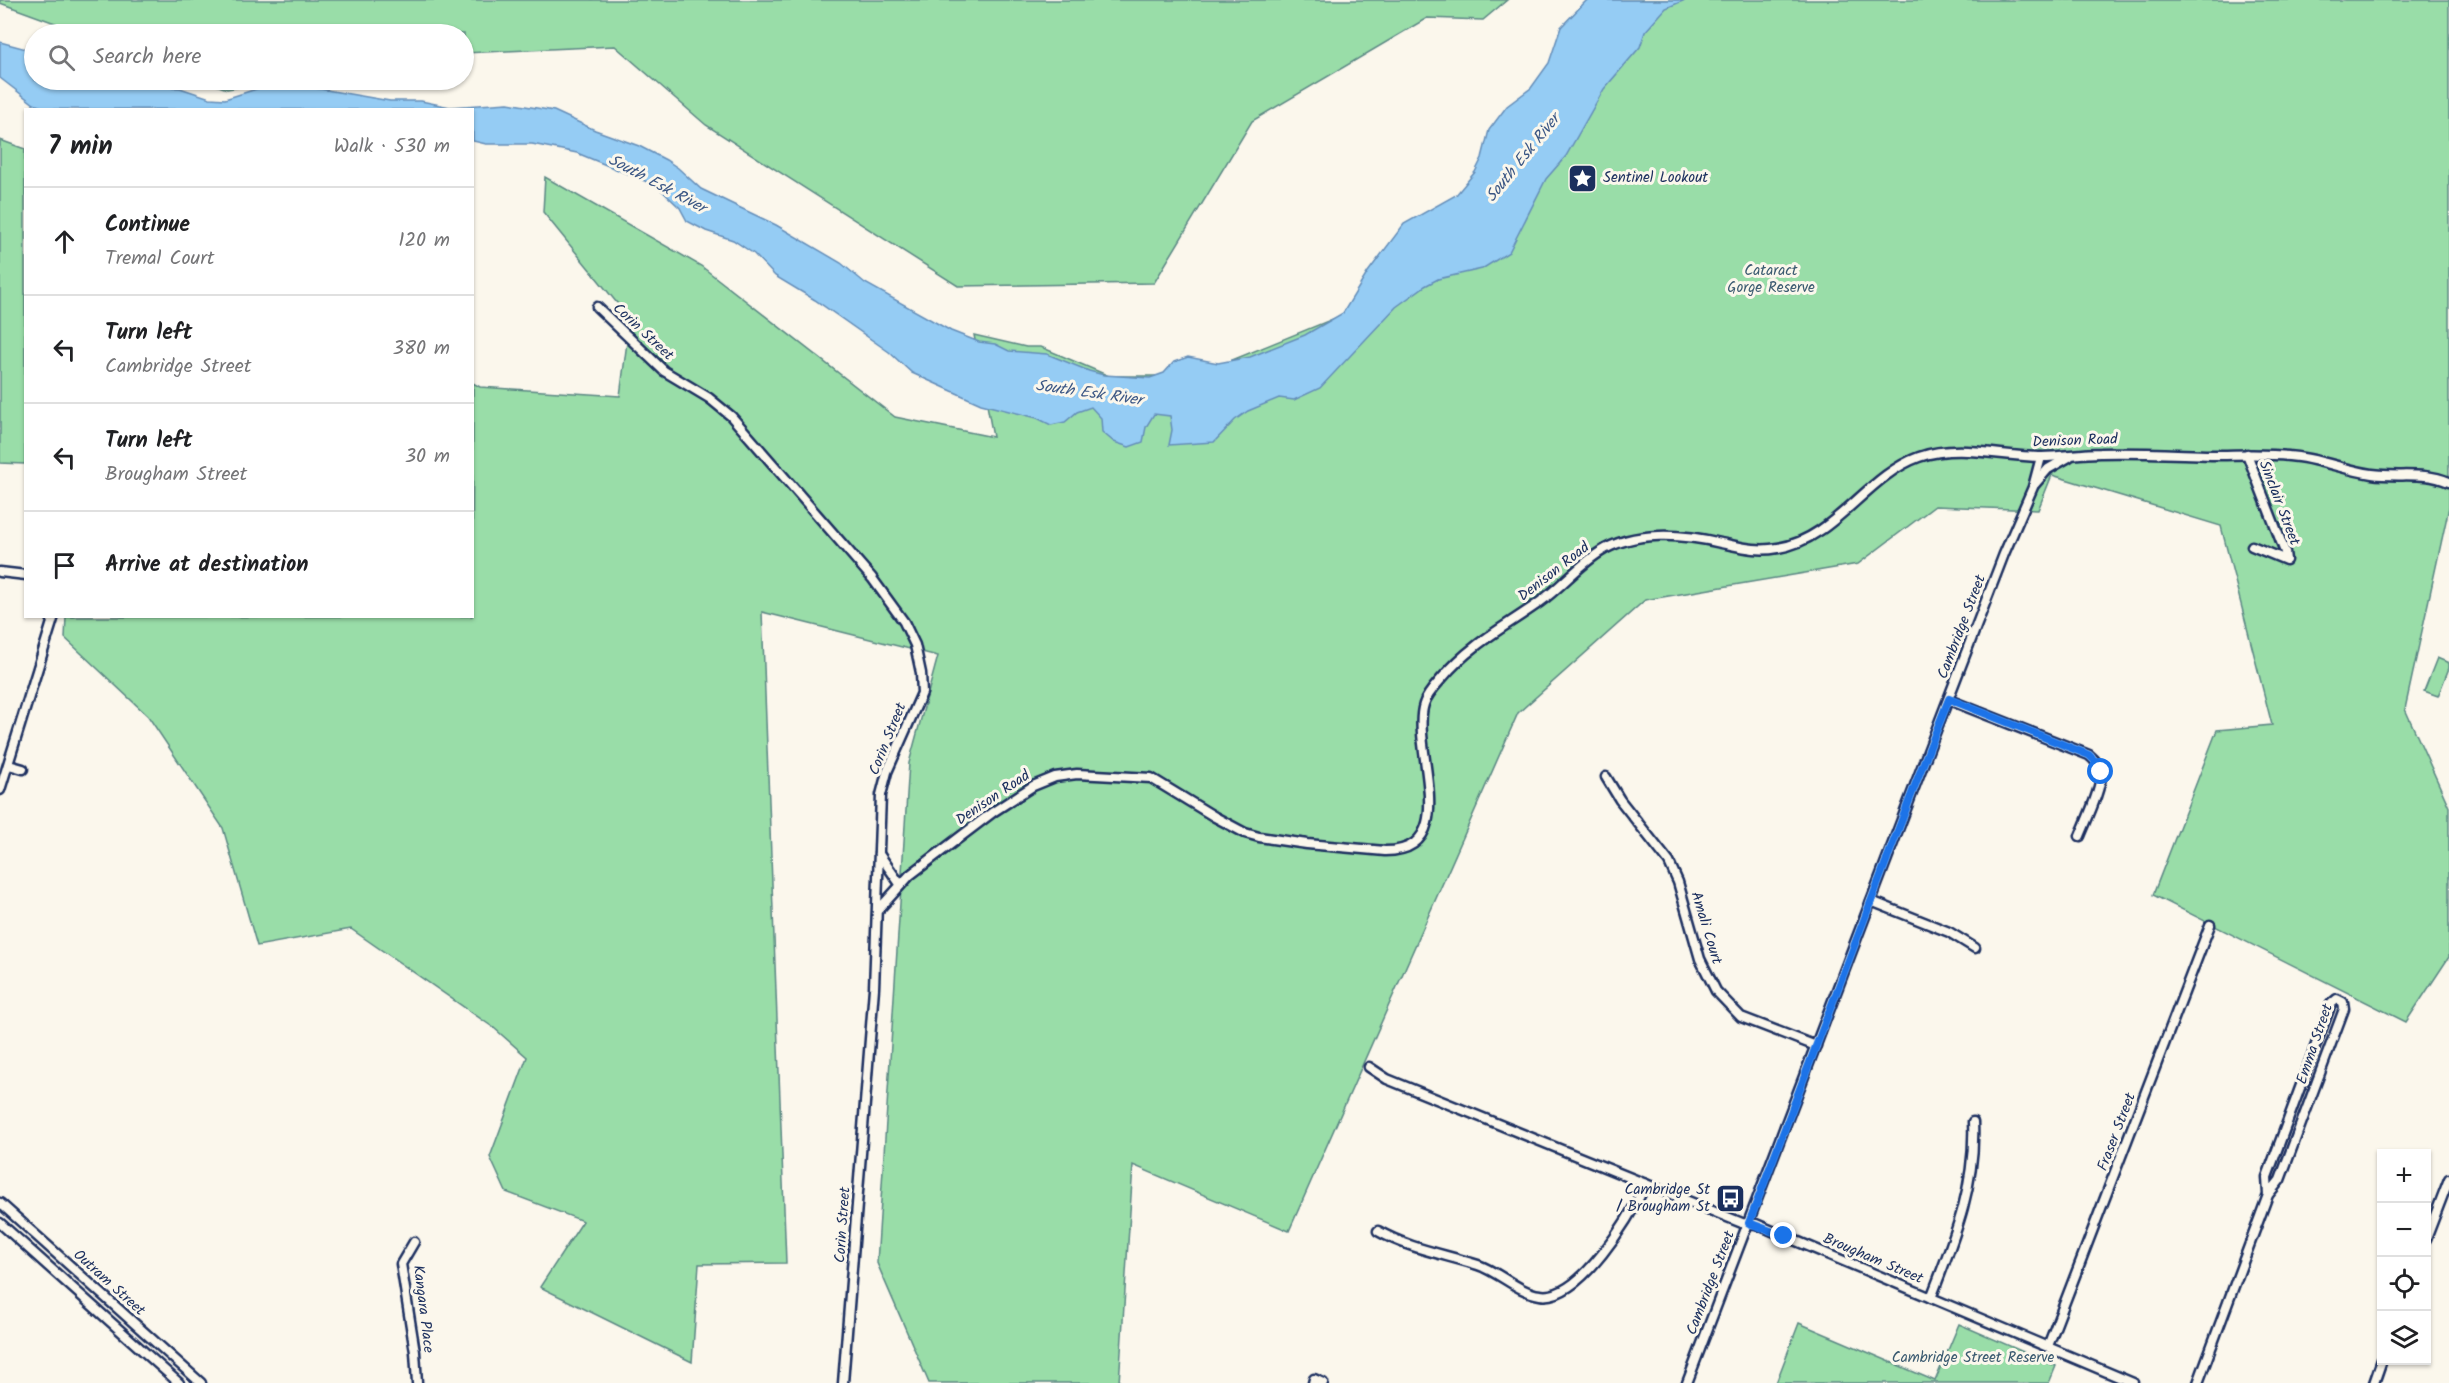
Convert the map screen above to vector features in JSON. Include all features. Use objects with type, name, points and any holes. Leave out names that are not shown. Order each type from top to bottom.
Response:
[{"type":"street","name":"Corin Street","points":[[597,307],[664,371],[709,398],[731,416],[890,600],[915,645],[921,673],[922,693],[887,772],[881,795],[879,909],[843,1383]]},
{"type":"street","name":"Denison Road","points":[[879,909],[900,884],[953,842],[1033,786],[1054,777],[1077,774],[1151,778],[1215,817],[1245,833],[1259,837],[1307,844],[1397,851],[1409,846],[1424,836],[1428,825],[1422,721],[1423,708],[1429,693],[1465,653],[1500,626],[1542,600],[1598,553],[1621,542],[1642,537],[1704,540],[1755,551],[1782,548],[1814,535],[1882,478],[1921,457],[1953,451],[2041,457],[2104,453],[2297,456],[2370,474],[2428,475],[2449,482]]},
{"type":"street","name":"Sinclair Street","points":[[2247,454],[2285,552],[2286,560],[2252,546]]},
{"type":"street","name":"Cambridge Street","points":[[2033,487],[2048,469],[2073,455]]},
{"type":"street","name":"Cambridge Street","points":[[1687,1383],[2004,554],[2033,487],[2041,457]]},
{"type":"street","points":[[0,572],[24,575]]},
{"type":"street","points":[[0,790],[53,618]]},
{"type":"street","points":[[1949,699],[2089,755],[2095,760],[2099,765],[2101,779],[2080,837]]},
{"type":"street","points":[[9,765],[23,769]]},
{"type":"street","name":"Amali Court","points":[[1606,777],[1620,800],[1670,862],[1700,959],[1716,991],[1741,1017],[1816,1046]]},
{"type":"street","points":[[879,854],[900,884]]},
{"type":"street","points":[[1871,900],[1949,932],[1975,948]]},
{"type":"street","name":"Fraser Street","points":[[2048,1347],[2210,925]]},
{"type":"street","name":"Emma Street","points":[[2198,1383],[2268,1195],[2280,1180],[2344,1009],[2343,1002],[2337,999],[2331,1004],[2267,1178],[2268,1195]]},
{"type":"street","name":"Brougham Street","points":[[1369,1067],[1387,1079],[1646,1184],[1767,1229],[2133,1383]]},
{"type":"street","points":[[1931,1298],[1963,1215],[1974,1152],[1972,1122]]},
{"type":"street","points":[[2431,1228],[2449,1179]]},
{"type":"street","points":[[1378,1231],[1411,1247],[1447,1254],[1483,1267],[1533,1294],[1551,1296],[1573,1285],[1613,1240],[1635,1207],[1646,1184]]},
{"type":"street","name":"Outram Street","points":[[0,1203],[201,1383]]},
{"type":"street","name":"Outram Street","points":[[0,1223],[178,1383]]},
{"type":"street","name":"Kangara Place","points":[[414,1242],[401,1264],[415,1352],[417,1383]]},
{"type":"street","points":[[104,1317],[114,1305]]},
{"type":"street","points":[[2374,1383],[2380,1365]]},
{"type":"street","points":[[1313,1381],[1323,1383]]},
{"type":"green space","points":[[0,0],[1507,0],[1483,20],[1427,18],[1252,121],[1154,283],[958,286],[706,125],[615,46],[474,53],[474,24],[58,24],[0,3]]},
{"type":"green space","name":"Cataract Gorge Reserve","points":[[1613,0],[2449,0],[2449,507],[2405,709],[2449,807],[2449,957],[2406,1022],[2153,895],[2217,730],[2272,725],[2221,526],[2052,475],[2038,510],[1935,506],[1858,564],[1645,600],[1518,713],[1289,1231],[1133,1165],[1119,1383],[929,1383],[877,1263],[909,763],[938,656],[762,612],[786,1263],[699,1264],[692,1362],[540,1287],[583,1221],[506,1192],[490,1157],[527,1057],[494,1028],[351,929],[257,946],[223,828],[148,716],[65,638],[66,618],[474,618],[474,384],[480,387],[620,396],[630,319],[543,212],[545,177],[701,266],[895,417],[993,437],[974,335],[1026,347],[1041,347],[1109,376],[1163,376],[1220,365],[1426,281]]},
{"type":"green space","points":[[0,140],[24,149],[24,464],[0,463]]},
{"type":"green space","points":[[2437,658],[2449,663],[2438,696],[2424,691]]},
{"type":"green space","name":"Cambridge Street Reserve","points":[[1799,1323],[1935,1381],[1959,1324],[2056,1366],[2049,1383],[1776,1383]]},
{"type":"water","name":"South Esk River","points":[[1587,0],[1685,0],[1666,8],[1645,32],[1640,47],[1604,89],[1566,156],[1546,179],[1509,252],[1482,269],[1438,279],[1425,286],[1396,307],[1320,388],[1294,400],[1279,398],[1248,411],[1235,420],[1214,442],[1169,445],[1172,430],[1170,416],[1154,414],[1146,427],[1143,442],[1129,447],[1114,442],[1102,432],[1101,418],[1091,407],[1077,412],[1065,422],[1051,425],[1037,418],[981,404],[912,373],[889,352],[815,300],[775,276],[754,254],[733,240],[706,231],[687,221],[680,208],[657,186],[577,153],[532,144],[486,144],[474,141],[474,108],[44,108],[34,104],[0,78],[0,42],[24,48],[24,90],[186,90],[210,98],[225,99],[253,90],[327,90],[390,101],[421,101],[450,107],[508,103],[554,111],[595,130],[639,146],[666,160],[701,189],[776,225],[841,263],[865,283],[951,331],[979,342],[995,344],[1009,351],[1047,354],[1104,375],[1150,378],[1164,373],[1174,362],[1188,357],[1218,363],[1250,357],[1305,335],[1343,313],[1368,272],[1404,224],[1456,195],[1475,172],[1482,158],[1489,130],[1507,106],[1531,88],[1549,63],[1561,27]]},
{"type":"place","name":"Sentinel Lookout","points":[[1582,178]]},
{"type":"place","name":"Cambridge St / Brougham St","points":[[1731,1199]]},
{"type":"route","points":[[1784,1236],[1749,1223],[1949,699],[2089,755],[2099,765],[2101,772]]}]
